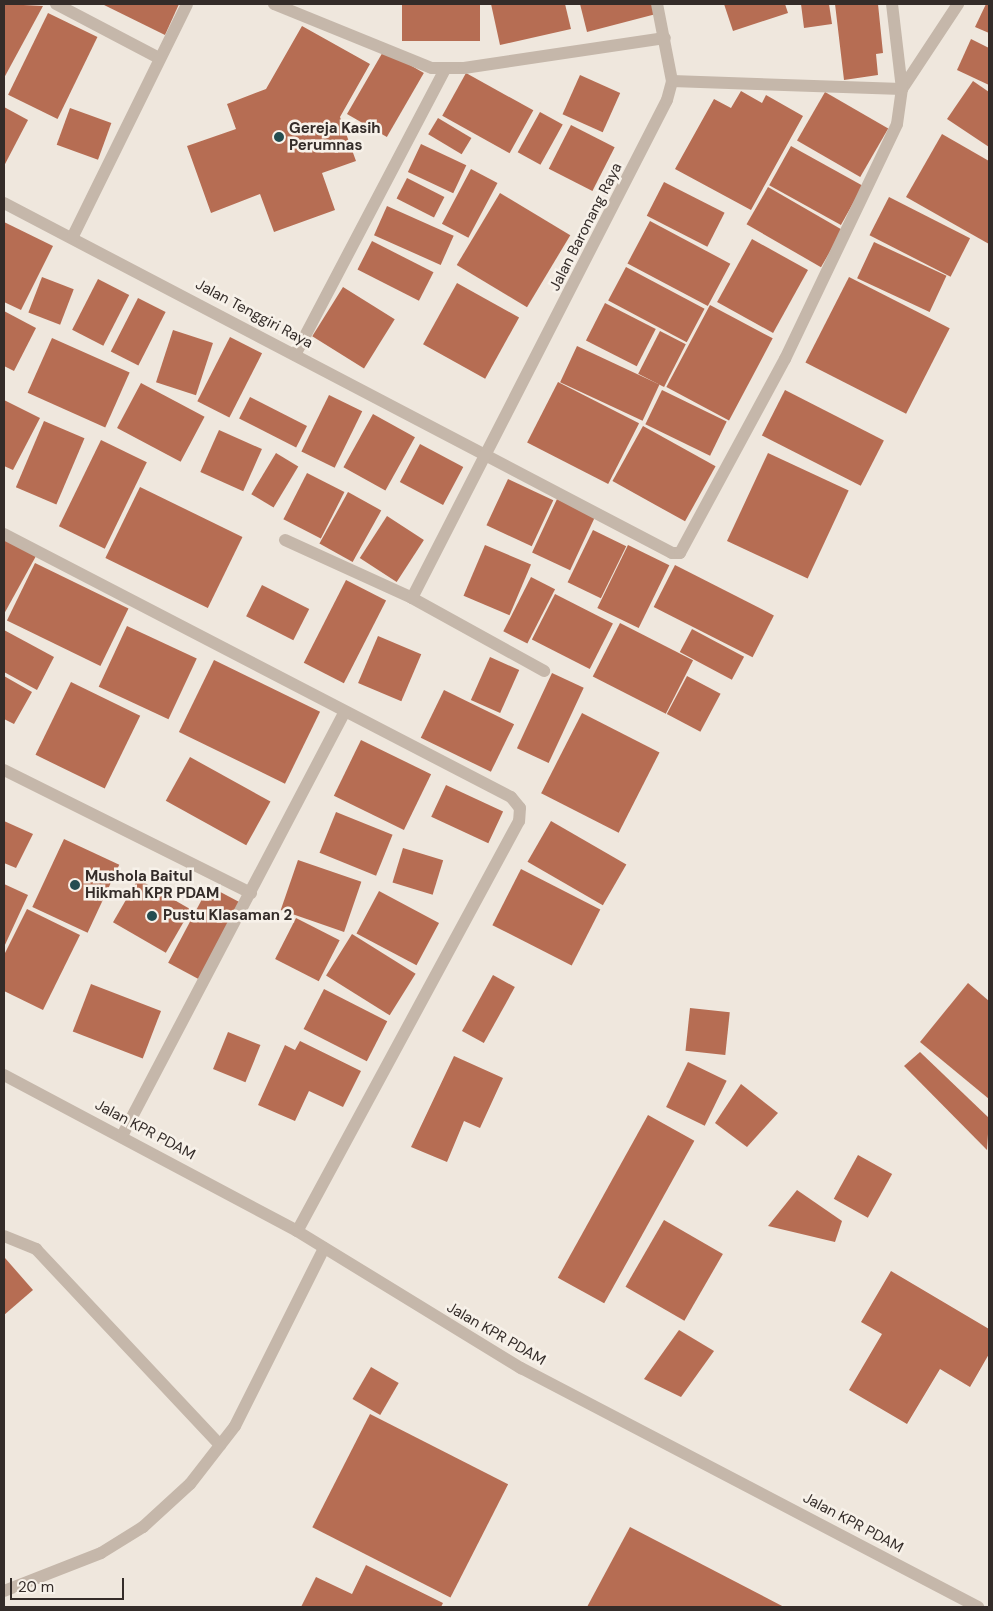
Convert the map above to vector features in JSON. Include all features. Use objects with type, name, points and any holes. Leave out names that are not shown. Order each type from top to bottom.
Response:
[{"type":"street","points":[[56,4],[160,58]]},
{"type":"street","points":[[73,236],[187,4]]},
{"type":"street","points":[[274,4],[432,68],[445,69],[665,38]]},
{"type":"street","name":"Jalan Baronang Raya","points":[[412,598],[658,121],[672,81],[657,4]]},
{"type":"street","points":[[892,4],[902,89]]},
{"type":"street","points":[[902,89],[958,4]]},
{"type":"street","points":[[295,355],[445,69]]},
{"type":"street","points":[[672,81],[902,89]]},
{"type":"street","name":"Jalan Tenggiri Raya","points":[[4,203],[73,236],[672,553],[683,550],[785,359],[892,133],[902,89]]},
{"type":"street","points":[[4,534],[512,797],[519,815],[297,1231]]},
{"type":"street","points":[[285,540],[412,598],[544,671]]},
{"type":"street","points":[[122,1136],[345,712]]},
{"type":"street","points":[[4,770],[251,893]]},
{"type":"street","name":"Jalan KPR PDAM","points":[[4,1075],[122,1136],[297,1231],[521,1368],[978,1607]]},
{"type":"street","points":[[4,1236],[36,1249],[220,1445]]},
{"type":"street","points":[[4,1591],[101,1553],[143,1527],[190,1484],[235,1426],[324,1248]]},
{"type":"building","points":[[4,4],[43,6],[4,78]]},
{"type":"building","points":[[102,4],[179,4],[165,35]]},
{"type":"building","points":[[402,4],[480,4],[480,41],[402,41]]},
{"type":"building","points":[[491,4],[565,4],[571,29],[500,45]]},
{"type":"building","points":[[580,4],[653,4],[656,14],[587,32]]},
{"type":"building","points":[[724,4],[785,4],[788,13],[733,31]]},
{"type":"building","points":[[801,4],[829,4],[832,24],[804,28]]},
{"type":"building","points":[[835,4],[878,4],[883,53],[876,54],[878,75],[844,80]]},
{"type":"building","points":[[986,4],[989,4],[989,33],[975,27]]},
{"type":"building","points":[[48,13],[97,37],[58,119],[8,95]]},
{"type":"building","name":"Gereja Kasih Perumnas","points":[[302,26],[370,64],[340,117],[356,161],[322,173],[335,210],[274,232],[260,194],[211,213],[187,146],[236,129],[227,104],[266,89]]},
{"type":"building","points":[[971,39],[989,48],[989,85],[957,70]]},
{"type":"building","points":[[384,50],[424,73],[387,137],[347,114]]},
{"type":"building","points":[[466,73],[533,110],[510,153],[442,116]]},
{"type":"building","points":[[580,75],[620,93],[603,132],[563,114]]},
{"type":"building","points":[[973,81],[989,92],[989,147],[947,119]]},
{"type":"building","points":[[741,91],[762,103],[766,95],[803,116],[751,210],[675,169],[714,99],[731,108]]},
{"type":"building","points":[[825,92],[888,128],[860,177],[797,140]]},
{"type":"building","points":[[4,107],[28,120],[4,166]]},
{"type":"building","points":[[70,108],[111,123],[98,160],[57,145]]},
{"type":"building","points":[[540,112],[563,125],[540,165],[518,152]]},
{"type":"building","points":[[438,118],[471,138],[462,154],[428,134]]},
{"type":"building","points":[[571,125],[615,147],[592,191],[549,169]]},
{"type":"building","points":[[942,134],[989,161],[989,244],[906,197]]},
{"type":"building","points":[[421,144],[466,165],[453,193],[408,172]]},
{"type":"building","points":[[791,146],[863,186],[841,225],[769,185]]},
{"type":"building","points":[[471,169],[497,183],[468,238],[442,224]]},
{"type":"building","points":[[407,178],[444,197],[434,218],[397,198]]},
{"type":"building","points":[[664,182],[725,213],[707,247],[647,216]]},
{"type":"building","points":[[768,187],[842,230],[821,267],[746,224]]},
{"type":"building","points":[[500,193],[570,235],[527,307],[457,265]]},
{"type":"building","points":[[889,197],[970,238],[951,277],[869,235]]},
{"type":"building","points":[[387,206],[454,236],[441,265],[374,235]]},
{"type":"building","points":[[650,221],[730,264],[708,306],[627,263]]},
{"type":"building","points":[[4,222],[53,246],[21,310],[4,302]]},
{"type":"building","points":[[752,239],[808,270],[773,333],[717,302]]},
{"type":"building","points":[[372,241],[433,272],[419,301],[357,270]]},
{"type":"building","points":[[874,242],[947,276],[930,312],[857,278]]},
{"type":"building","points":[[626,267],[705,309],[687,342],[608,301]]},
{"type":"building","points":[[42,277],[74,289],[60,325],[28,312]]},
{"type":"building","points":[[849,277],[950,328],[906,414],[805,363]]},
{"type":"building","points":[[98,279],[129,295],[103,346],[72,330]]},
{"type":"building","points":[[457,283],[519,317],[485,379],[423,344]]},
{"type":"building","points":[[343,287],[395,319],[364,369],[312,336]]},
{"type":"building","points":[[138,298],[166,312],[138,366],[111,351]]},
{"type":"building","points":[[605,303],[656,329],[637,366],[586,340]]},
{"type":"building","points":[[710,305],[773,338],[729,420],[666,387]]},
{"type":"building","points":[[4,311],[36,328],[14,371],[4,366]]},
{"type":"building","points":[[173,330],[213,343],[196,395],[156,382]]},
{"type":"building","points":[[660,331],[686,344],[664,387],[638,374]]},
{"type":"building","points":[[230,337],[262,353],[229,417],[197,401]]},
{"type":"building","points":[[52,338],[130,373],[105,427],[28,393]]},
{"type":"building","points":[[577,346],[659,384],[643,421],[560,382]]},
{"type":"building","points":[[558,382],[639,423],[608,484],[527,443]]},
{"type":"building","points":[[141,383],[205,417],[181,462],[117,428]]},
{"type":"building","points":[[662,390],[727,422],[710,456],[645,424]]},
{"type":"building","points":[[785,390],[884,440],[861,486],[762,435]]},
{"type":"building","points":[[329,395],[362,411],[335,468],[301,452]]},
{"type":"building","points":[[250,397],[307,426],[296,447],[239,418]]},
{"type":"building","points":[[4,400],[40,418],[13,470],[4,466]]},
{"type":"building","points":[[373,414],[415,437],[385,491],[343,467]]},
{"type":"building","points":[[44,421],[85,438],[56,504],[16,487]]},
{"type":"building","points":[[643,426],[716,466],[685,521],[612,481]]},
{"type":"building","points":[[219,430],[262,449],[243,491],[200,472]]},
{"type":"building","points":[[101,440],[147,462],[105,549],[59,526]]},
{"type":"building","points":[[420,444],[463,467],[443,505],[400,482]]},
{"type":"building","points":[[276,453],[298,466],[274,508],[251,494]]},
{"type":"building","points":[[768,453],[849,491],[808,579],[727,541]]},
{"type":"building","points":[[307,473],[344,492],[321,538],[283,519]]},
{"type":"building","points":[[508,479],[553,500],[532,546],[486,525]]},
{"type":"building","points":[[140,487],[242,537],[208,608],[105,558]]},
{"type":"building","points":[[348,492],[381,510],[353,562],[319,544]]},
{"type":"building","points":[[557,499],[595,517],[570,570],[532,552]]},
{"type":"building","points":[[387,516],[424,540],[397,582],[360,558]]},
{"type":"building","points":[[593,530],[626,546],[601,598],[568,582]]},
{"type":"building","points":[[4,538],[36,556],[4,614]]},
{"type":"building","points":[[485,545],[531,565],[510,615],[464,596]]},
{"type":"building","points":[[628,545],[669,565],[639,628],[597,608]]},
{"type":"building","points":[[35,563],[128,609],[100,666],[7,621]]},
{"type":"building","points":[[675,565],[774,615],[753,657],[654,607]]},
{"type":"building","points":[[531,577],[555,589],[527,644],[503,631]]},
{"type":"building","points":[[346,580],[386,600],[344,683],[304,663]]},
{"type":"building","points":[[262,585],[309,609],[293,640],[246,616]]},
{"type":"building","points":[[555,594],[613,624],[590,669],[532,639]]},
{"type":"building","points":[[620,623],[693,660],[666,714],[593,676]]},
{"type":"building","points":[[127,626],[197,659],[168,719],[99,687]]},
{"type":"building","points":[[692,629],[744,657],[732,680],[680,652]]},
{"type":"building","points":[[4,630],[54,657],[37,690],[4,672]]},
{"type":"building","points":[[378,636],[421,654],[401,701],[358,683]]},
{"type":"building","points":[[490,657],[519,670],[500,713],[471,700]]},
{"type":"building","points":[[214,660],[320,712],[285,784],[179,732]]},
{"type":"building","points":[[552,673],[584,688],[549,763],[517,748]]},
{"type":"building","points":[[4,676],[32,692],[14,724],[4,719]]},
{"type":"building","points":[[687,676],[721,694],[700,732],[667,714]]},
{"type":"building","points":[[71,682],[140,716],[105,789],[35,755]]},
{"type":"building","points":[[444,690],[514,724],[491,772],[421,738]]},
{"type":"building","points":[[582,713],[660,752],[619,833],[541,793]]},
{"type":"building","points":[[361,740],[431,774],[404,830],[334,796]]},
{"type":"building","points":[[190,757],[270,802],[246,845],[166,801]]},
{"type":"building","points":[[446,785],[503,812],[488,843],[431,817]]},
{"type":"building","points":[[336,812],[393,835],[376,876],[320,853]]},
{"type":"building","points":[[4,821],[33,834],[16,868],[4,863]]},
{"type":"building","points":[[551,821],[626,864],[603,905],[528,862]]},
{"type":"building","name":"Mushola Baitul Hikmah KPR PDAM","points":[[64,839],[119,865],[88,933],[32,907]]},
{"type":"building","points":[[403,848],[443,860],[433,895],[392,882]]},
{"type":"building","points":[[298,860],[361,882],[344,932],[281,910]]},
{"type":"building","points":[[521,869],[600,909],[572,966],[492,925]]},
{"type":"building","name":"Pustu Klasaman 2","points":[[138,879],[191,910],[166,953],[113,922]]},
{"type":"building","points":[[4,884],[28,895],[4,947]]},
{"type":"building","points":[[209,886],[243,904],[202,981],[168,963]]},
{"type":"building","points":[[379,891],[439,923],[417,965],[356,933]]},
{"type":"building","points":[[27,909],[80,935],[43,1010],[4,991],[4,955]]},
{"type":"building","points":[[296,918],[340,940],[319,981],[275,959]]},
{"type":"building","points":[[352,934],[416,974],[390,1015],[326,976]]},
{"type":"building","points":[[493,975],[515,987],[484,1043],[462,1031]]},
{"type":"building","points":[[968,983],[989,1001],[989,1099],[920,1042]]},
{"type":"building","points":[[91,984],[161,1011],[143,1058],[73,1032]]},
{"type":"building","points":[[324,989],[387,1021],[367,1061],[304,1029]]},
{"type":"building","points":[[690,1008],[730,1012],[725,1055],[686,1051]]},
{"type":"building","points":[[228,1032],[260,1045],[245,1082],[213,1069]]},
{"type":"building","points":[[300,1041],[361,1071],[343,1107],[309,1091],[295,1121],[258,1105],[285,1045],[295,1050]]},
{"type":"building","points":[[920,1052],[989,1118],[987,1150],[904,1066]]},
{"type":"building","points":[[454,1056],[503,1078],[480,1128],[464,1121],[447,1162],[411,1147]]},
{"type":"building","points":[[688,1062],[727,1081],[705,1126],[666,1107]]},
{"type":"building","points":[[741,1084],[778,1113],[747,1147],[715,1123]]},
{"type":"building","points":[[648,1115],[694,1141],[604,1303],[558,1278]]},
{"type":"building","points":[[858,1155],[892,1174],[868,1218],[834,1199]]},
{"type":"building","points":[[797,1190],[842,1221],[835,1242],[768,1226]]},
{"type":"building","points":[[664,1220],[723,1254],[684,1321],[626,1287]]},
{"type":"building","points":[[4,1259],[33,1290],[4,1315]]},
{"type":"building","points":[[891,1271],[989,1329],[989,1354],[970,1387],[940,1369],[907,1424],[849,1390],[882,1334],[861,1322]]},
{"type":"building","points":[[679,1330],[714,1351],[681,1397],[644,1379]]},
{"type":"building","points":[[371,1367],[399,1383],[380,1415],[352,1399]]},
{"type":"building","points":[[370,1414],[508,1484],[450,1598],[312,1527]]},
{"type":"building","points":[[630,1527],[784,1607],[587,1607]]},
{"type":"building","points":[[366,1565],[443,1603],[441,1607],[301,1607],[316,1577],[352,1594]]},
{"type":"place","name":"Gereja Kasih Perumnas","points":[[279,137]]},
{"type":"place","name":"Mushola Baitul Hikmah KPR PDAM","points":[[75,885]]},
{"type":"place","name":"Pustu Klasaman 2","points":[[152,916]]}]
